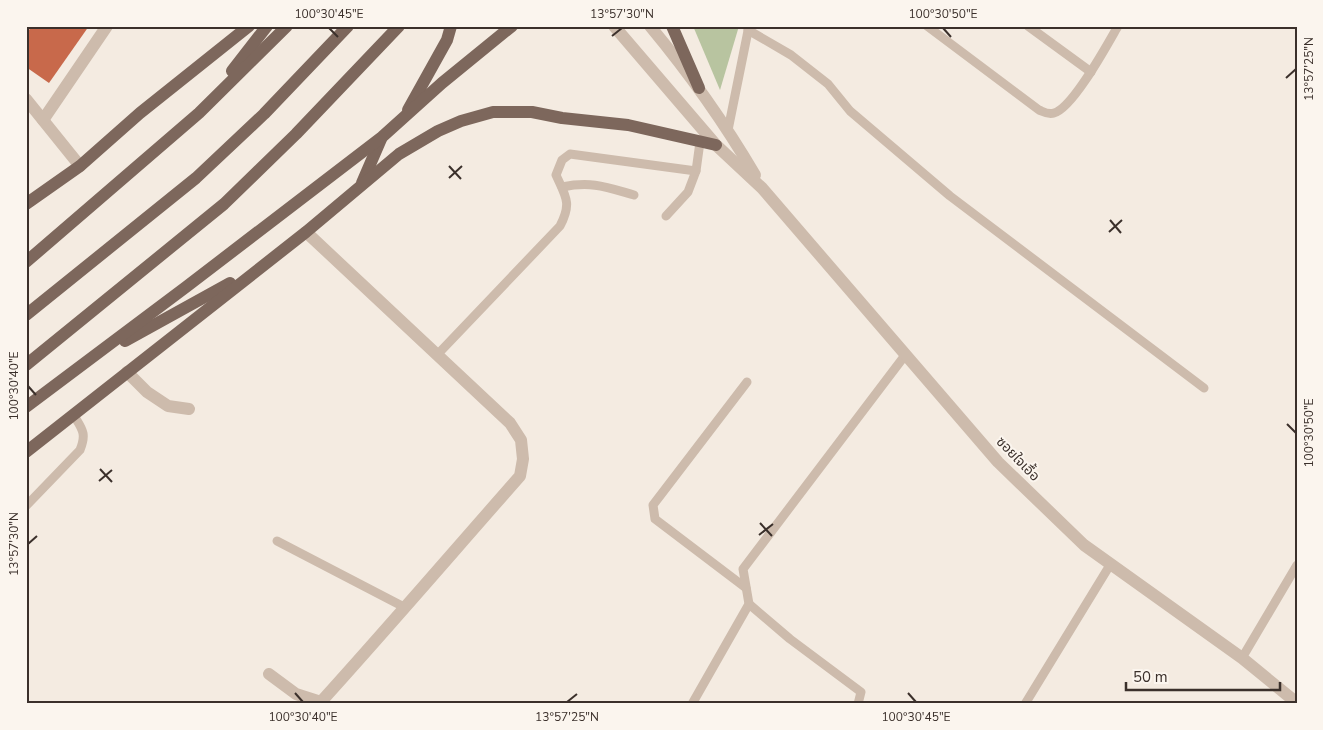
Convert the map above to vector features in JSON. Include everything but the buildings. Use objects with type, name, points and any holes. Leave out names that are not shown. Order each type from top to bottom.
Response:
[{"type":"main road","points":[[26,203],[80,166],[140,113],[249,26]]},
{"type":"main road","points":[[199,112],[267,26]]},
{"type":"main road","points":[[26,262],[199,112],[287,26]]},
{"type":"main road","points":[[26,314],[141,224],[196,178],[264,114],[348,26]]},
{"type":"main road","points":[[26,365],[224,204],[296,134],[399,26]]},
{"type":"main road","points":[[402,120],[447,40],[451,26]]},
{"type":"main road","points":[[485,47],[495,26]]},
{"type":"main road","points":[[26,406],[86,363],[382,137],[485,47],[512,26]]},
{"type":"main road","points":[[672,26],[699,88]]},
{"type":"main road","points":[[26,452],[306,232],[399,154],[438,131],[461,121],[493,112],[532,112],[562,118],[628,125],[716,144]]},
{"type":"main road","points":[[360,187],[382,137]]},
{"type":"main road","points":[[86,363],[265,264]]},
{"type":"street","points":[[44,120],[107,26]]},
{"type":"street","points":[[614,26],[716,144],[762,188]]},
{"type":"street","points":[[650,26],[699,88],[728,130],[762,188]]},
{"type":"street","points":[[26,99],[80,166]]},
{"type":"street","name":"ซอยใจเอื้อ","points":[[762,188],[998,462],[1084,545],[1242,658],[1297,703]]},
{"type":"street","points":[[269,674],[296,694],[320,703],[520,476],[523,459],[521,440],[510,423],[306,232]]},
{"type":"street","points":[[127,372],[147,392],[168,406],[189,408]]},
{"type":"lane","points":[[927,26],[1039,110],[1047,114],[1053,114],[1060,110],[1091,72],[1118,26]]},
{"type":"lane","points":[[1028,26],[1091,72]]},
{"type":"lane","points":[[728,130],[749,28],[791,55],[828,84],[850,111],[950,196],[1204,388]]},
{"type":"lane","points":[[666,216],[688,192],[696,171],[700,142]]},
{"type":"lane","points":[[437,355],[560,226],[566,215],[568,200],[556,175],[562,160],[570,154],[696,171]]},
{"type":"lane","points":[[562,187],[577,184],[594,184],[634,195]]},
{"type":"lane","points":[[858,704],[861,692],[790,640],[749,604],[743,569],[906,354]]},
{"type":"lane","points":[[746,588],[655,519],[653,505],[747,382]]},
{"type":"lane","points":[[26,506],[80,450],[85,439],[84,431],[73,414]]},
{"type":"lane","points":[[277,542],[404,607]]},
{"type":"lane","points":[[1025,704],[1110,565]]},
{"type":"lane","points":[[1242,658],[1297,565]]},
{"type":"lane","points":[[692,704],[749,604]]},
{"type":"green space","points":[[693,26],[739,26],[720,90]]}]
